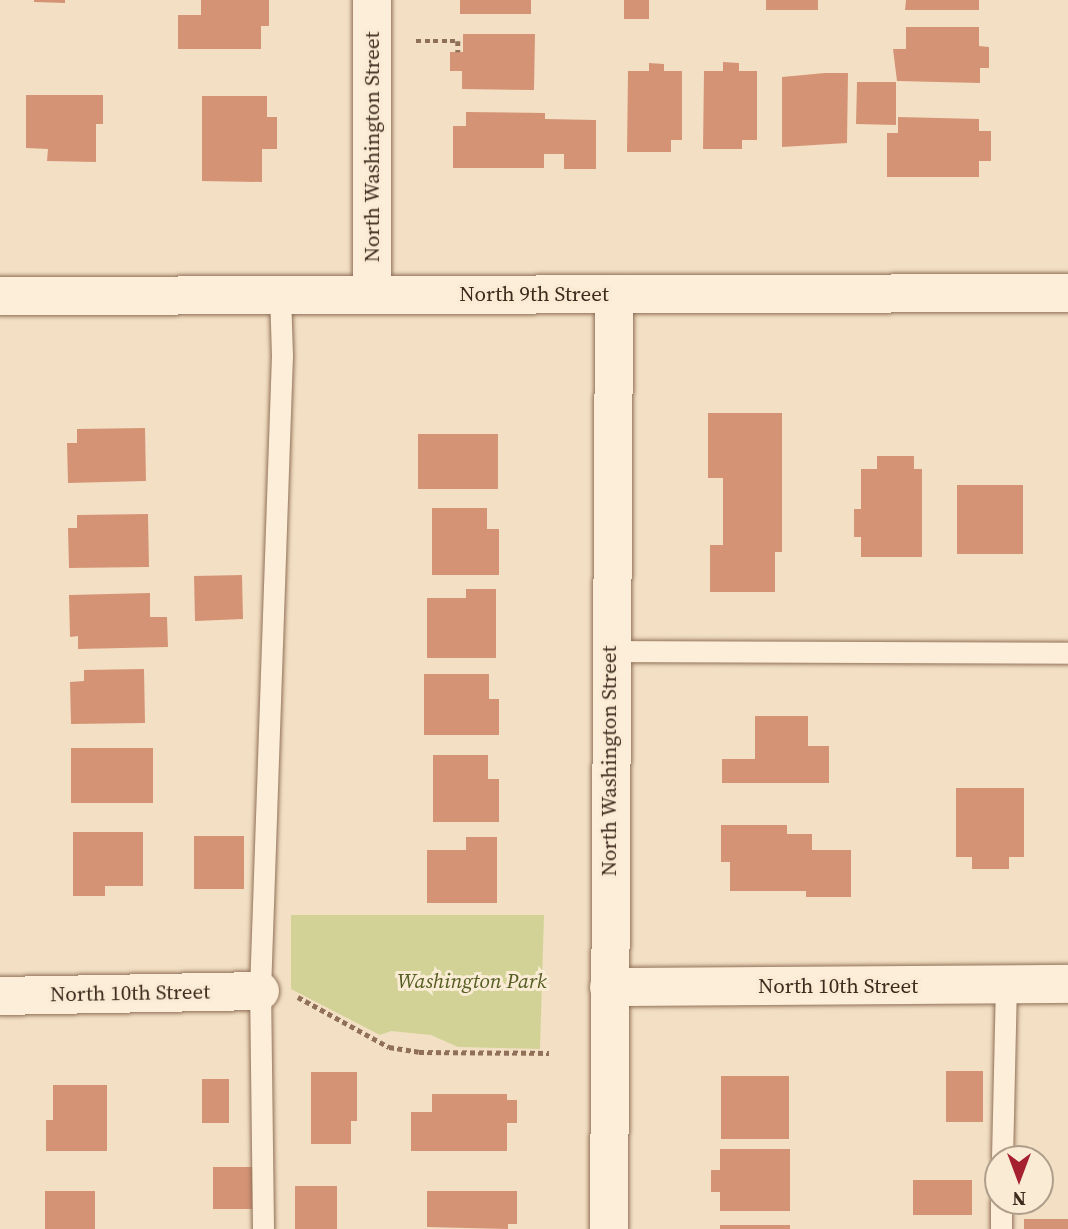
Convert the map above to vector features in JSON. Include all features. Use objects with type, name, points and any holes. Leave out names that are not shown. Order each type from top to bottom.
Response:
[{"type":"street","name":"North Washington Street","points":[[372,0],[372,294]]},
{"type":"street","name":"North 9th Street","points":[[0,296],[280,293],[1068,293]]},
{"type":"street","name":"North Washington Street","points":[[609,1229],[609,651],[614,294]]},
{"type":"street","name":"North 10th Street","points":[[609,987],[1068,984]]},
{"type":"street","name":"North 10th Street","points":[[0,996],[260,991]]},
{"type":"lane","points":[[263,1229],[260,991],[282,356],[280,293]]},
{"type":"lane","points":[[609,651],[1068,653]]},
{"type":"lane","points":[[1002,1145],[1006,985]]},
{"type":"path","points":[[416,41],[458,41],[458,52]]},
{"type":"path","points":[[260,991],[284,992],[306,999],[389,1047],[419,1052],[549,1053]]},
{"type":"green space","name":"Washington Park","points":[[291,915],[544,915],[540,1049],[458,1047],[431,1035],[391,1031],[380,1035],[291,989]]},
{"type":"building","points":[[65,0],[65,3],[34,2]]},
{"type":"building","points":[[201,0],[269,0],[269,26],[261,26],[261,49],[178,49],[178,15],[201,15]]},
{"type":"building","points":[[460,0],[531,0],[531,14],[460,14]]},
{"type":"building","points":[[624,0],[649,0],[649,19],[624,19]]},
{"type":"building","points":[[766,0],[818,0],[818,10],[766,10]]},
{"type":"building","points":[[906,0],[979,0],[979,10],[905,10]]},
{"type":"building","points":[[906,27],[979,27],[979,46],[989,47],[989,68],[980,68],[980,83],[897,81],[893,49],[906,49]]},
{"type":"building","points":[[463,34],[535,34],[534,90],[462,89],[462,71],[450,71],[450,52],[463,52]]},
{"type":"building","points":[[723,62],[739,63],[739,71],[757,71],[757,140],[742,140],[742,149],[703,149],[704,71],[723,71]]},
{"type":"building","points":[[649,63],[664,64],[664,71],[682,71],[682,140],[671,140],[671,152],[627,152],[628,71],[649,71]]},
{"type":"building","points":[[848,73],[847,143],[782,147],[782,77]]},
{"type":"building","points":[[857,82],[896,82],[896,125],[856,124]]},
{"type":"building","points":[[26,95],[103,95],[103,124],[96,124],[96,162],[47,161],[48,149],[26,148]]},
{"type":"building","points":[[202,96],[267,96],[267,117],[277,117],[277,149],[262,149],[262,182],[202,181]]},
{"type":"building","points":[[466,112],[545,113],[545,119],[596,120],[596,169],[564,169],[564,154],[544,154],[544,168],[453,168],[453,126],[466,126]]},
{"type":"building","points":[[898,117],[979,119],[979,131],[991,131],[991,161],[979,161],[979,177],[887,177],[887,133],[898,133]]},
{"type":"building","points":[[708,413],[782,413],[782,552],[775,552],[775,592],[710,592],[710,545],[723,545],[723,478],[708,478]]},
{"type":"building","points":[[145,428],[146,481],[68,483],[67,443],[77,443],[77,429]]},
{"type":"building","points":[[418,434],[498,434],[498,489],[418,489]]},
{"type":"building","points":[[877,456],[914,456],[914,469],[922,469],[922,557],[861,557],[861,537],[854,537],[854,509],[861,509],[861,469],[877,469]]},
{"type":"building","points":[[957,485],[1023,485],[1023,554],[957,554]]},
{"type":"building","points":[[432,508],[487,508],[487,529],[499,529],[499,575],[432,575]]},
{"type":"building","points":[[148,514],[149,567],[69,568],[68,528],[77,528],[77,515]]},
{"type":"building","points":[[242,575],[243,619],[195,621],[194,576]]},
{"type":"building","points":[[466,589],[496,589],[496,658],[427,658],[427,598],[466,598]]},
{"type":"building","points":[[150,593],[150,617],[167,617],[168,647],[78,649],[78,636],[70,637],[69,595]]},
{"type":"building","points":[[144,669],[145,723],[71,724],[70,682],[84,681],[84,670]]},
{"type":"building","points":[[424,674],[489,674],[489,699],[499,699],[499,735],[424,735]]},
{"type":"building","points":[[755,716],[808,716],[808,746],[829,746],[829,783],[722,783],[722,759],[755,759]]},
{"type":"building","points":[[71,748],[153,748],[153,803],[71,803]]},
{"type":"building","points":[[433,755],[488,755],[488,779],[499,779],[499,822],[433,822]]},
{"type":"building","points":[[956,788],[1024,788],[1024,857],[1009,857],[1009,869],[972,869],[972,857],[956,857]]},
{"type":"building","points":[[721,825],[787,825],[787,834],[812,834],[812,850],[851,850],[851,897],[806,897],[806,891],[730,891],[730,862],[721,862]]},
{"type":"building","points":[[73,832],[143,832],[143,886],[105,886],[105,896],[73,896]]},
{"type":"building","points":[[194,836],[244,836],[244,889],[194,889]]},
{"type":"building","points":[[466,837],[497,837],[497,903],[427,903],[427,850],[466,850]]},
{"type":"building","points":[[946,1071],[983,1071],[983,1122],[946,1122]]},
{"type":"building","points":[[311,1072],[357,1072],[357,1121],[351,1121],[351,1144],[311,1144]]},
{"type":"building","points":[[721,1076],[789,1076],[789,1139],[721,1139]]},
{"type":"building","points":[[202,1079],[229,1079],[229,1123],[202,1123]]},
{"type":"building","points":[[53,1085],[107,1085],[107,1151],[46,1151],[46,1120],[53,1120]]},
{"type":"building","points":[[432,1094],[507,1094],[507,1100],[517,1100],[517,1123],[507,1123],[507,1151],[411,1151],[411,1112],[432,1112]]},
{"type":"building","points":[[720,1149],[790,1149],[790,1211],[720,1211],[720,1192],[711,1192],[711,1170],[720,1170]]},
{"type":"building","points":[[213,1167],[257,1167],[257,1209],[213,1209]]},
{"type":"building","points":[[913,1180],[972,1180],[972,1215],[913,1215]]},
{"type":"building","points":[[295,1186],[337,1186],[337,1229],[295,1229]]},
{"type":"building","points":[[45,1191],[95,1191],[95,1229],[45,1229]]},
{"type":"building","points":[[427,1191],[517,1191],[517,1224],[508,1224],[508,1229],[427,1227]]},
{"type":"building","points":[[1024,1219],[1068,1219],[1068,1229],[1024,1229]]},
{"type":"building","points":[[720,1225],[790,1225],[790,1229],[720,1229]]}]
